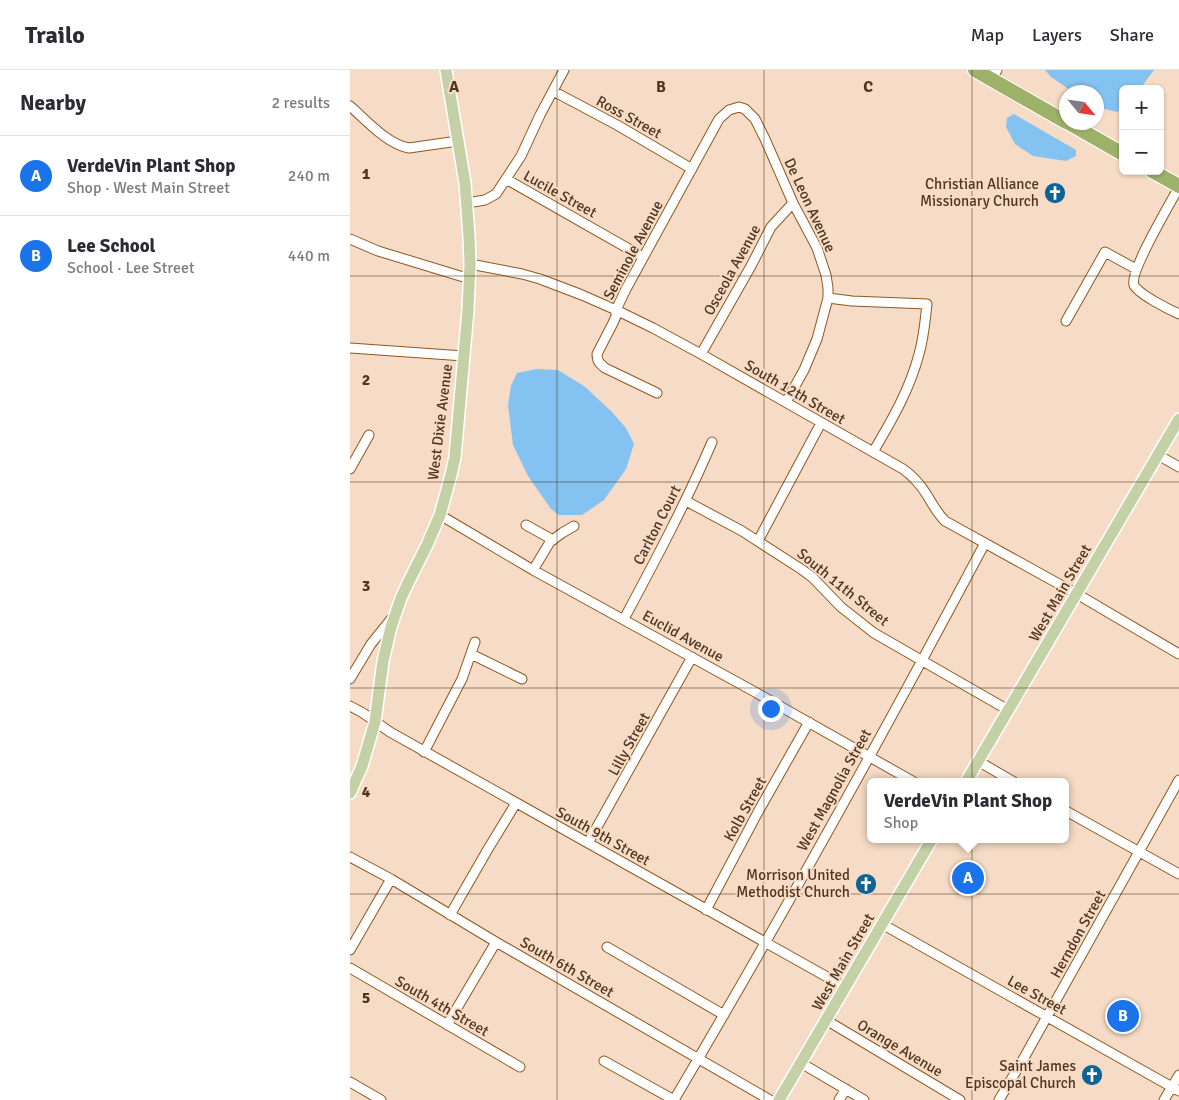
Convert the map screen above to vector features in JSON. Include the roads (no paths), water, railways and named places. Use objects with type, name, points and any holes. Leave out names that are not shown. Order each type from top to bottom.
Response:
[{"type":"highway","points":[[975,70],[994,75],[1059,117]]},
{"type":"highway","points":[[1081,130],[1119,152]]},
{"type":"highway","points":[[1159,175],[1179,187]]},
{"type":"main road","name":"West Dixie Avenue","points":[[350,793],[365,758],[375,722],[384,661],[396,612],[440,515],[454,457],[464,356],[470,264],[465,183],[446,70]]},
{"type":"main road","name":"West Main Street","points":[[968,778],[1179,419]]},
{"type":"main road","name":"West Main Street","points":[[779,1100],[930,843]]},
{"type":"street","points":[[506,179],[521,156],[564,70]]},
{"type":"street","name":"Ross Street","points":[[553,91],[692,169]]},
{"type":"street","points":[[350,106],[390,141],[402,147],[409,148],[458,141]]},
{"type":"street","name":"De Leon Avenue","points":[[719,120],[728,110],[739,107],[745,109],[755,119],[793,203],[821,257],[826,275],[828,298],[819,332],[810,357],[786,402]]},
{"type":"street","name":"Seminole Avenue","points":[[657,393],[605,368],[597,359],[597,354],[616,316],[616,310],[719,120]]},
{"type":"street","name":"Lucile Street","points":[[467,203],[492,198],[506,179],[644,257]]},
{"type":"street","points":[[1179,187],[1136,269],[1134,281],[1136,288],[1146,296],[1179,314]]},
{"type":"street","name":"Osceola Avenue","points":[[700,354],[751,266],[768,231],[778,217],[793,203]]},
{"type":"street","points":[[352,241],[378,252],[470,279]]},
{"type":"street","points":[[1066,321],[1105,252],[1136,269]]},
{"type":"street","name":"South 12th Street","points":[[470,264],[540,279],[582,295],[653,328],[786,402],[912,476],[926,494],[939,516],[946,521],[1077,594],[1179,654]]},
{"type":"street","points":[[828,298],[852,301],[927,304],[923,337],[906,394],[873,452]]},
{"type":"street","points":[[350,348],[464,356]]},
{"type":"street","points":[[758,540],[821,423]]},
{"type":"street","points":[[350,469],[369,435]]},
{"type":"street","name":"Carlton Court","points":[[624,619],[659,555],[712,442]]},
{"type":"street","points":[[1158,456],[1179,467]]},
{"type":"street","name":"South 11th Street","points":[[686,500],[758,540],[807,573],[841,607],[868,629],[1008,710]]},
{"type":"street","name":"Euclid Avenue","points":[[440,515],[533,570],[907,778]]},
{"type":"street","points":[[526,525],[553,540]]},
{"type":"street","points":[[533,570],[542,553],[553,540],[574,526]]},
{"type":"street","name":"West Magnolia Street","points":[[674,1100],[766,942],[985,543]]},
{"type":"street","points":[[350,679],[371,644],[396,612]]},
{"type":"street","points":[[424,752],[462,679],[475,642]]},
{"type":"street","points":[[471,654],[522,678]]},
{"type":"street","name":"Lilly Street","points":[[588,843],[692,657]]},
{"type":"street","name":"South 9th Street","points":[[350,706],[424,752],[845,987]]},
{"type":"street","name":"Kolb Street","points":[[706,910],[808,722]]},
{"type":"street","points":[[978,761],[1007,778]]},
{"type":"street","name":"Herndon Street","points":[[999,1100],[1179,780]]},
{"type":"street","points":[[450,915],[516,803]]},
{"type":"street","points":[[1069,813],[1179,874]]},
{"type":"street","name":"South 6th Street","points":[[350,857],[770,1100]]},
{"type":"street","points":[[350,950],[391,879]]},
{"type":"street","name":"Lee Street","points":[[882,924],[1176,1089]]},
{"type":"street","points":[[448,1025],[496,942]]},
{"type":"street","points":[[607,947],[724,1015]]},
{"type":"street","name":"South 4th Street","points":[[350,968],[520,1067]]},
{"type":"street","name":"Orange Avenue","points":[[826,1020],[960,1100]]},
{"type":"street","points":[[604,1061],[674,1100]]},
{"type":"street","points":[[801,1063],[864,1100]]},
{"type":"street","points":[[1164,1100],[1176,1089],[1179,1075]]},
{"type":"street","points":[[351,1086],[381,1100]]},
{"type":"street","points":[[839,1100],[846,1089]]},
{"type":"water","points":[[1045,70],[1154,70],[1143,85],[1119,85],[1119,110],[1117,112],[1104,109],[1104,85],[1063,85]]},
{"type":"water","points":[[1014,114],[1076,150],[1076,156],[1066,161],[1033,156],[1015,144],[1006,127],[1007,118]]},
{"type":"water","points":[[536,369],[558,370],[584,386],[626,428],[634,444],[626,469],[604,500],[582,515],[559,515],[551,509],[528,476],[513,445],[508,405],[511,386],[517,373]]},
{"type":"place","name":"Christian Alliance Missionary Church","points":[[1055,193]]},
{"type":"place","name":"VerdeVin Plant Shop","points":[[968,878]]},
{"type":"place","name":"Morrison United Methodist Church","points":[[866,884]]},
{"type":"place","name":"Lee School","points":[[1123,1016]]},
{"type":"place","name":"Saint James Episcopal Church","points":[[1092,1075]]}]
